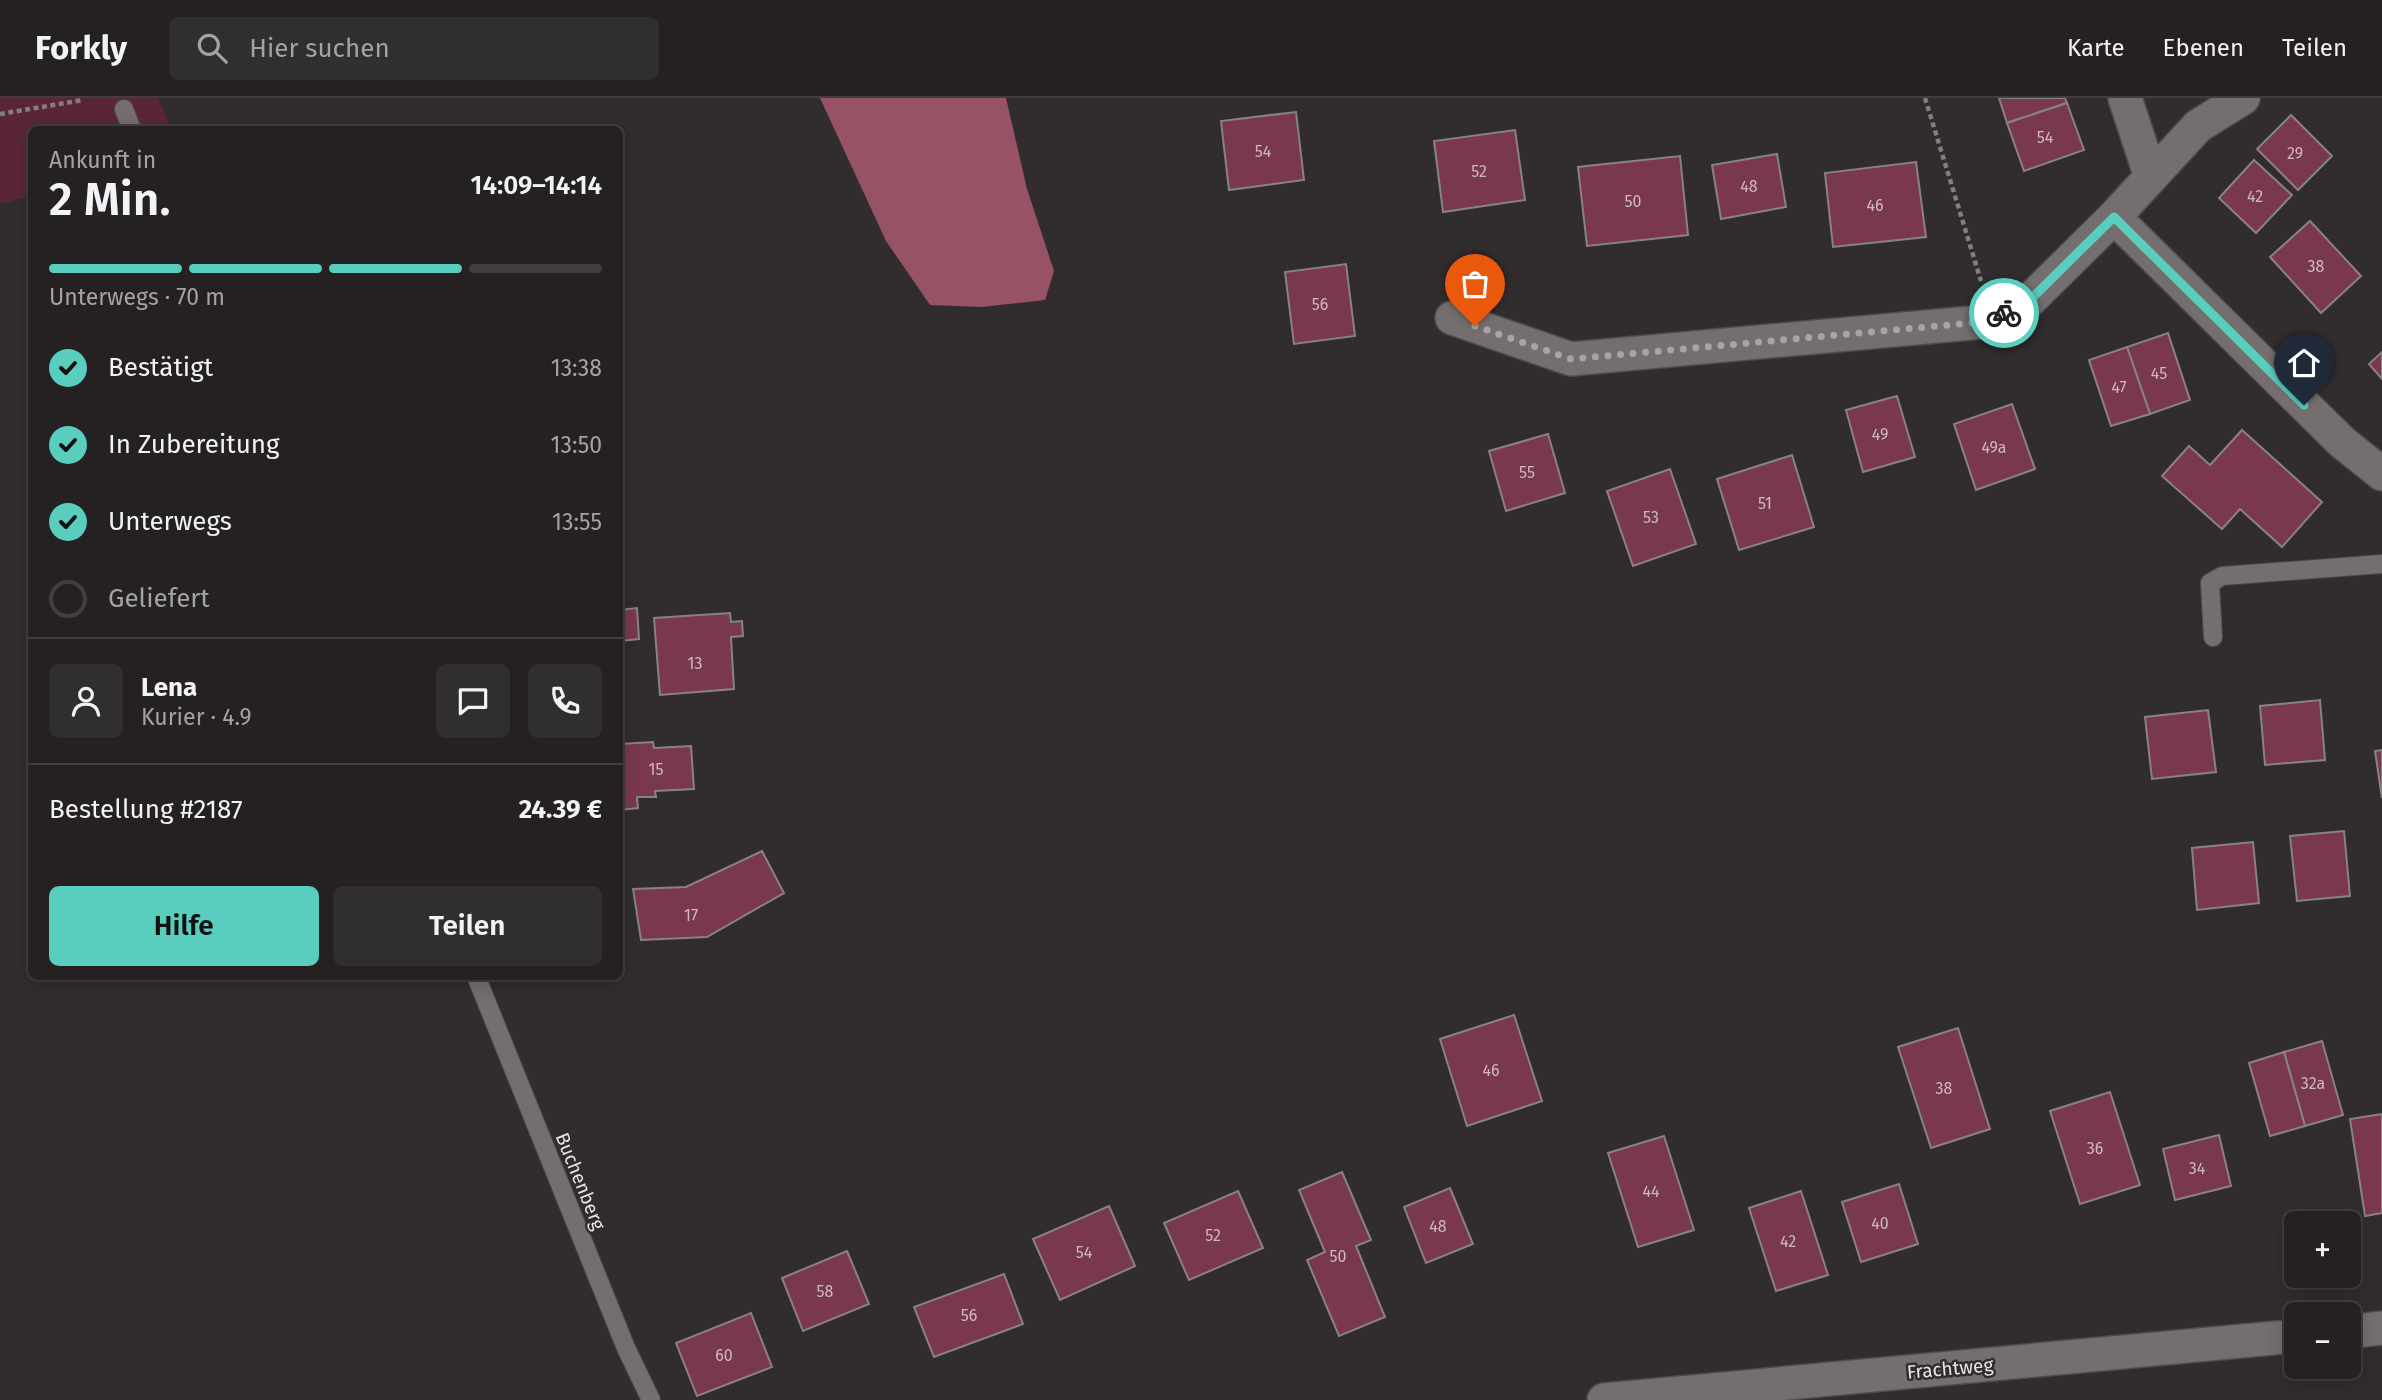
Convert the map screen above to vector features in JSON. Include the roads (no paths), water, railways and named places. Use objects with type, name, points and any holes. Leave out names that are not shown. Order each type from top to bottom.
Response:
[{"type":"street","points":[[2125,98],[2151,177]]},
{"type":"street","points":[[1452,317],[1571,359],[1982,322],[2025,305],[2114,217],[2198,126],[2244,98]]},
{"type":"street","points":[[2114,217],[2342,442],[2382,474]]},
{"type":"street","points":[[2361,1330],[2382,1328]]},
{"type":"street","name":"Frachtweg","points":[[1604,1400],[2284,1337]]},
{"type":"lane","points":[[124,109],[130,126]]},
{"type":"lane","points":[[2213,637],[2210,583],[2222,576],[2382,564]]},
{"type":"lane","name":"Buchenberg","points":[[477,980],[626,1348],[650,1400]]}]
